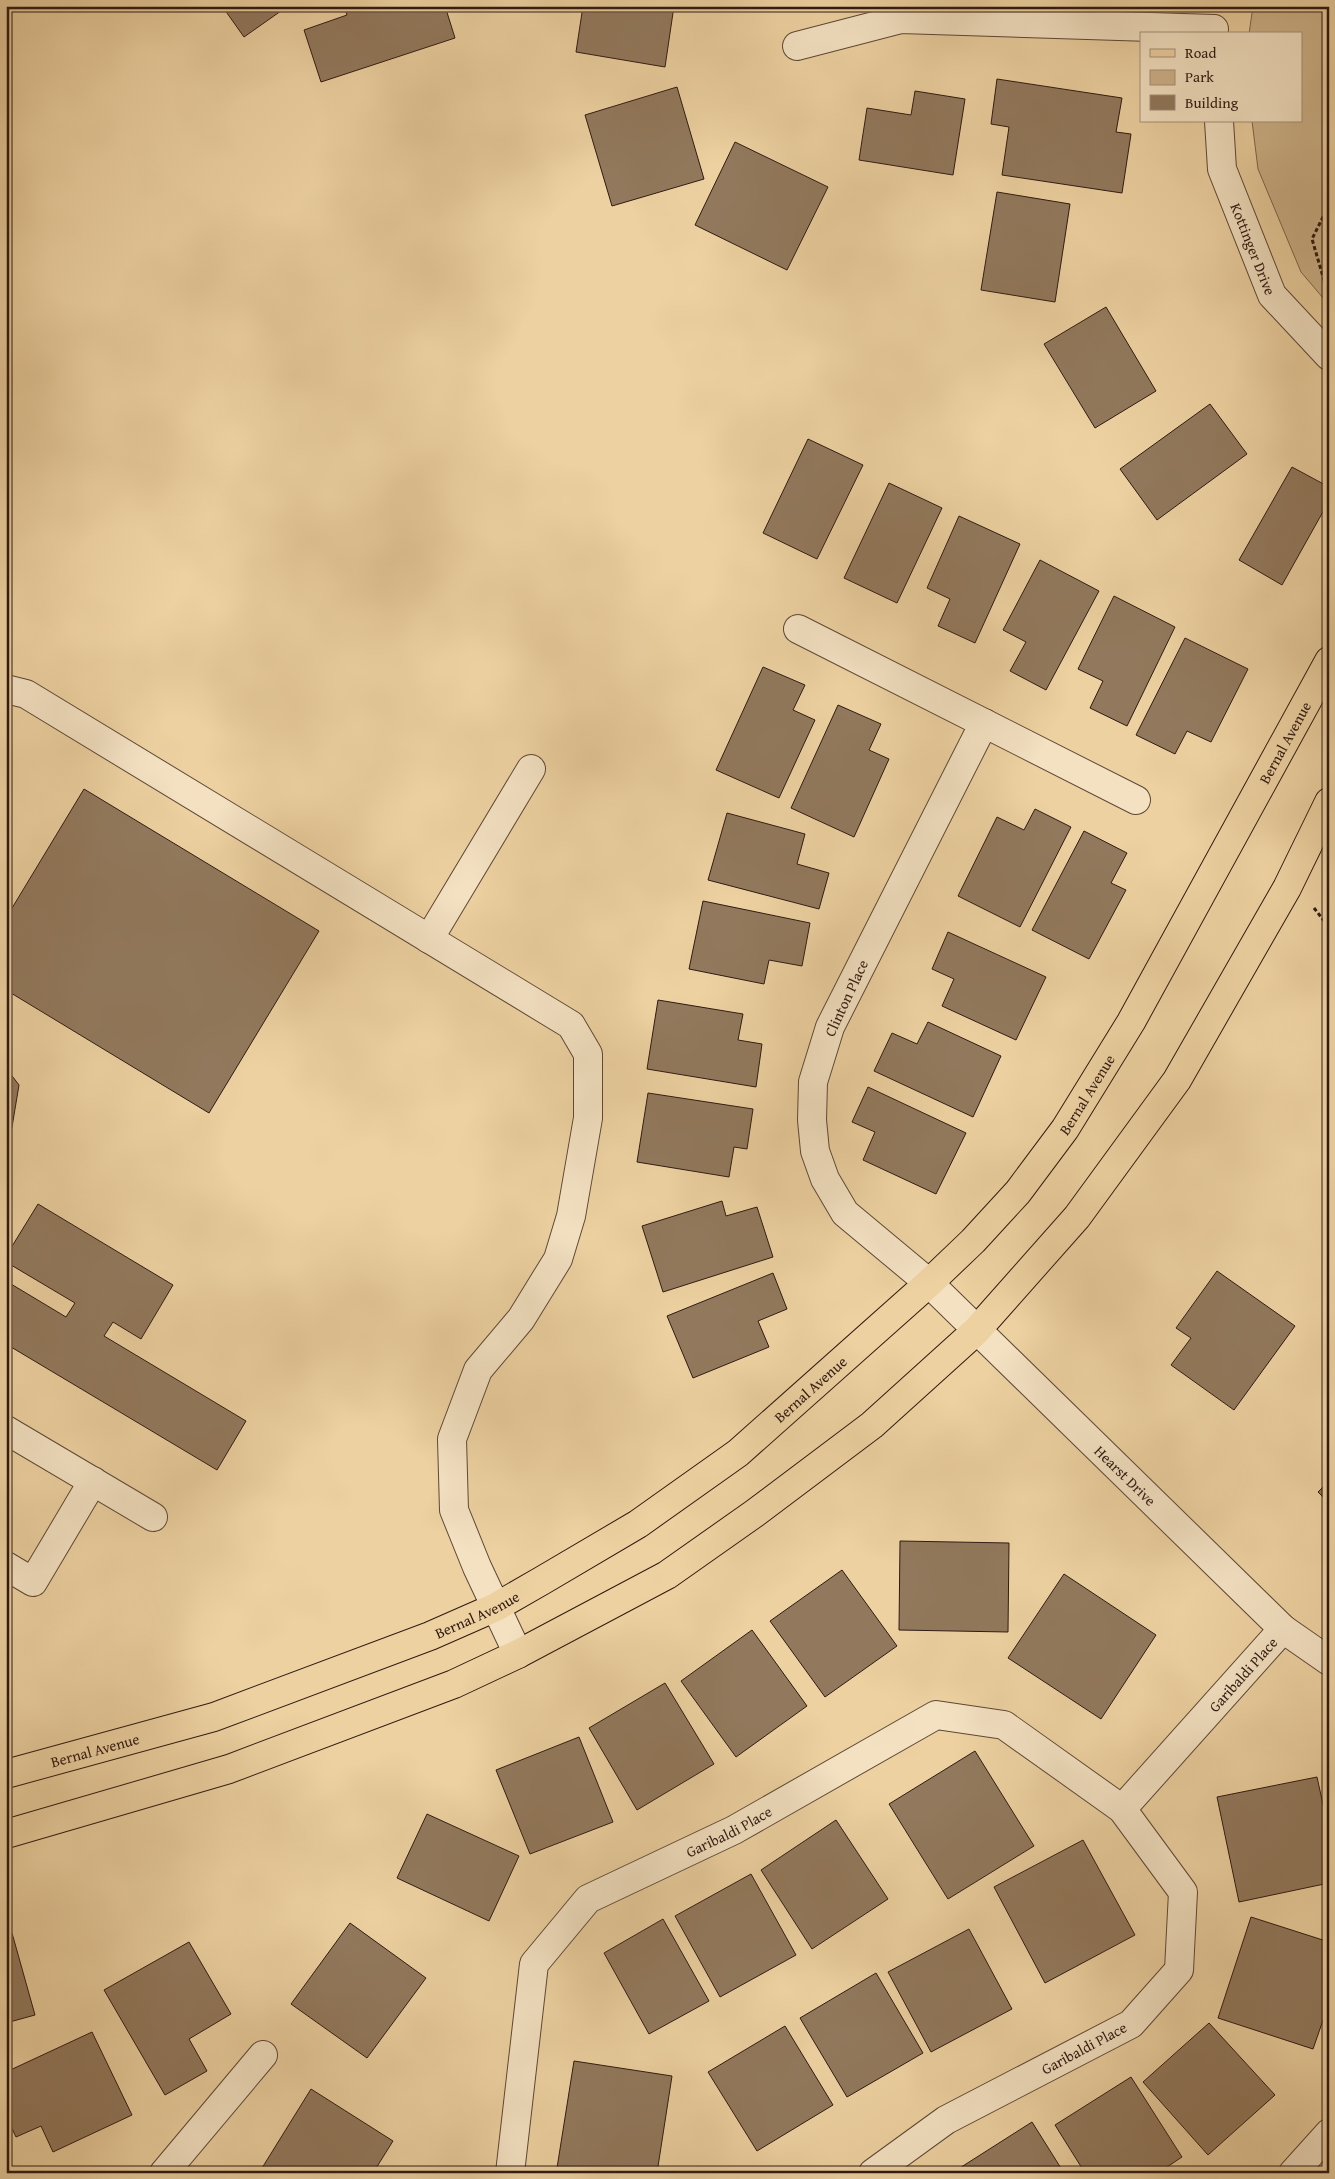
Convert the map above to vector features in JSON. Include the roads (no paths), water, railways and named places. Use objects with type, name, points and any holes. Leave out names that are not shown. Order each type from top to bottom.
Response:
[{"type":"main road","name":"Bernal Avenue","points":[[6,1774],[214,1716],[430,1636],[496,1607],[638,1524],[738,1453],[929,1283],[973,1241],[1018,1192],[1065,1129],[1131,1022],[1329,661]]},
{"type":"main road","points":[[6,1834],[229,1769],[454,1684],[518,1654],[667,1575],[872,1425],[976,1330],[1077,1218],[1177,1080],[1287,888],[1329,802]]},
{"type":"street","points":[[797,46],[901,19],[1216,23]]},
{"type":"street","name":"Kottinger Drive","points":[[1219,122],[1222,169],[1272,295],[1329,356]]},
{"type":"street","points":[[798,629],[1136,800]]},
{"type":"street","points":[[6,689],[26,694],[571,1025],[588,1054],[588,1118],[571,1216],[558,1258],[521,1318],[478,1370],[452,1439],[454,1510],[477,1567],[518,1654]]},
{"type":"street","name":"Clinton Place","points":[[929,1283],[845,1213],[825,1180],[816,1151],[812,1120],[813,1082],[830,1027],[984,723]]},
{"type":"street","points":[[429,939],[531,769]]},
{"type":"street","name":"Hearst Drive","points":[[929,1283],[1283,1629],[1329,1661]]},
{"type":"street","points":[[6,1430],[153,1517]]},
{"type":"street","points":[[6,1566],[33,1582],[93,1481]]},
{"type":"street","name":"Garibaldi Place","points":[[1122,1809],[1283,1629]]},
{"type":"street","name":"Garibaldi Place","points":[[510,2173],[534,1964],[588,1899],[734,1830],[936,1715],[1004,1725],[1122,1809],[1183,1892],[1179,1970],[1131,2024],[946,2120],[873,2173]]},
{"type":"street","points":[[164,2173],[263,2055]]},
{"type":"street","points":[[1293,2173],[1329,2132]]}]
